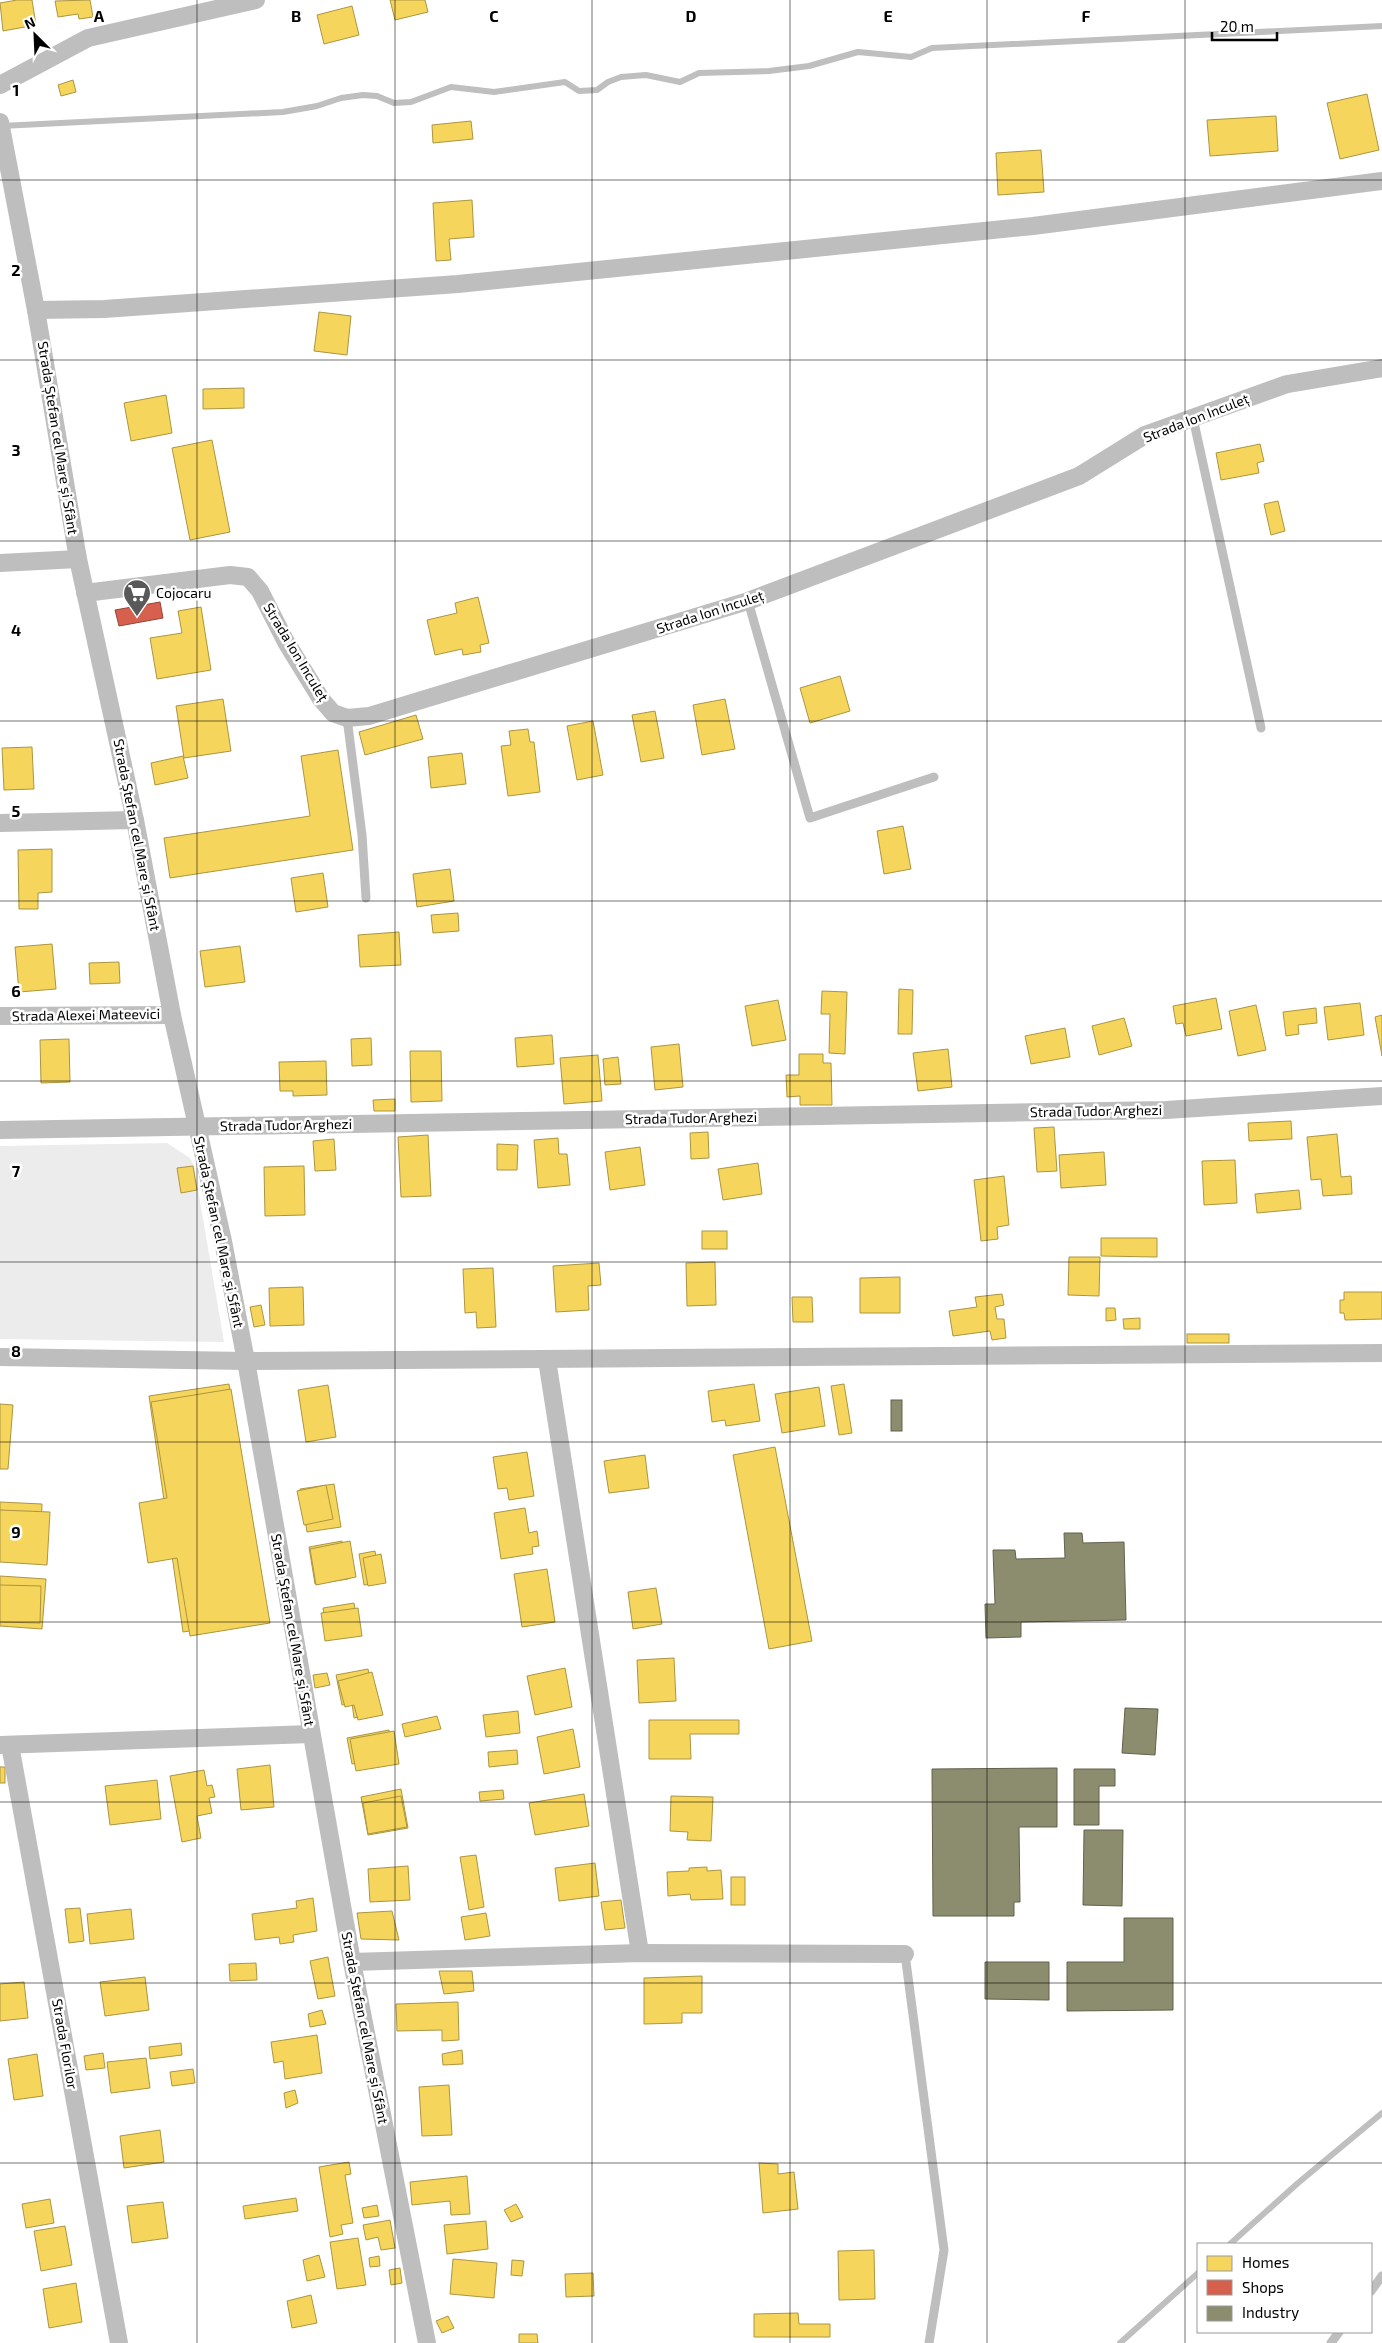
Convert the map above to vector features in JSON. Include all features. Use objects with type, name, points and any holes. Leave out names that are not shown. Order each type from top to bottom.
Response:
[{"type":"street","points":[[0,84],[88,38],[256,0]]},
{"type":"street","name":"Strada Ștefan cel Mare și Sfânt","points":[[0,122],[36,310],[78,559],[135,820],[172,1014],[196,1127],[223,1241],[246,1361],[352,1962],[427,2343]]},
{"type":"street","points":[[36,310],[104,309],[458,284],[1033,226],[1382,181]]},
{"type":"street","name":"Strada Ion Inculeț","points":[[85,593],[230,575],[248,577],[260,591],[286,642],[321,699],[333,713],[347,718],[369,716],[748,601],[1079,476],[1145,435],[1287,384],[1382,368]]},
{"type":"street","points":[[0,563],[78,559]]},
{"type":"street","points":[[0,823],[135,820]]},
{"type":"street","name":"Strada Alexei Mateevici","points":[[0,1016],[172,1014]]},
{"type":"street","name":"Strada Tudor Arghezi","points":[[0,1130],[1166,1110],[1382,1096]]},
{"type":"street","points":[[0,1357],[246,1361],[1382,1353]]},
{"type":"street","points":[[547,1360],[640,1953]]},
{"type":"street","points":[[5,1745],[311,1734]]},
{"type":"street","name":"Strada Florilor","points":[[5,1745],[119,2343]]},
{"type":"street","points":[[352,1962],[640,1953],[905,1954]]},
{"type":"lane","points":[[1193,418],[1261,728]]},
{"type":"lane","points":[[748,601],[810,818],[934,778]]},
{"type":"lane","points":[[347,718],[362,835],[366,898]]},
{"type":"lane","points":[[905,1954],[944,2250],[929,2343]]},
{"type":"lane","points":[[1372,2290],[1382,2276]]},
{"type":"shaded area","points":[[167,1143],[190,1158],[194,1166],[224,1342],[0,1339],[0,1146]]},
{"type":"building: Homes","points":[[32,0],[36,25],[3,31],[0,3]]},
{"type":"building: Homes","points":[[90,0],[93,17],[79,19],[78,14],[58,17],[55,1]]},
{"type":"building: Homes","points":[[390,0],[425,0],[428,12],[395,20]]},
{"type":"building: Homes","points":[[352,6],[359,35],[324,44],[317,15]]},
{"type":"building: Homes","points":[[73,80],[76,92],[61,96],[58,85]]},
{"type":"building: Homes","points":[[1367,94],[1379,150],[1340,159],[1327,103]]},
{"type":"building: Homes","points":[[1276,116],[1278,151],[1210,156],[1207,120]]},
{"type":"building: Homes","points":[[471,121],[473,139],[433,143],[432,125]]},
{"type":"building: Homes","points":[[1041,150],[1044,192],[998,195],[996,153]]},
{"type":"building: Homes","points":[[472,200],[474,237],[449,239],[451,260],[436,261],[433,203]]},
{"type":"building: Homes","points":[[319,312],[351,316],[347,355],[314,351]]},
{"type":"building: Homes","points":[[244,388],[244,408],[203,409],[203,389]]},
{"type":"building: Homes","points":[[166,395],[172,433],[131,441],[124,403]]},
{"type":"building: Homes","points":[[212,440],[230,532],[190,540],[172,448]]},
{"type":"building: Homes","points":[[1260,444],[1264,461],[1257,463],[1259,473],[1221,480],[1216,453]]},
{"type":"building: Homes","points":[[1278,501],[1285,531],[1271,535],[1264,504]]},
{"type":"building: Homes","points":[[478,597],[489,643],[480,645],[481,652],[463,655],[462,649],[435,655],[427,620],[457,613],[455,603]]},
{"type":"building: Homes","points":[[201,607],[211,670],[157,679],[150,638],[182,633],[178,611]]},
{"type":"building: Homes","points":[[840,676],[850,711],[810,723],[800,688]]},
{"type":"building: Homes","points":[[223,699],[231,751],[184,758],[176,706]]},
{"type":"building: Homes","points":[[725,699],[735,749],[702,755],[693,705]]},
{"type":"building: Homes","points":[[655,711],[664,758],[641,762],[632,715]]},
{"type":"building: Homes","points":[[416,715],[423,739],[365,755],[359,732]]},
{"type":"building: Homes","points":[[593,721],[603,775],[577,780],[567,726]]},
{"type":"building: Homes","points":[[528,729],[530,742],[534,742],[540,792],[508,796],[501,746],[511,745],[509,731]]},
{"type":"building: Homes","points":[[32,747],[34,789],[4,790],[2,748]]},
{"type":"building: Homes","points":[[338,750],[353,850],[170,878],[164,838],[310,816],[301,756]]},
{"type":"building: Homes","points":[[462,753],[466,784],[431,788],[428,757]]},
{"type":"building: Homes","points":[[183,756],[188,778],[155,785],[151,763]]},
{"type":"building: Homes","points":[[903,826],[911,869],[884,874],[877,831]]},
{"type":"building: Homes","points":[[52,849],[52,892],[38,893],[38,909],[19,909],[18,850]]},
{"type":"building: Homes","points":[[450,869],[454,901],[417,907],[413,874]]},
{"type":"building: Homes","points":[[323,873],[328,907],[296,912],[291,878]]},
{"type":"building: Homes","points":[[458,913],[459,931],[433,933],[431,915]]},
{"type":"building: Homes","points":[[399,932],[401,965],[360,967],[358,935]]},
{"type":"building: Homes","points":[[52,944],[56,989],[19,992],[15,947]]},
{"type":"building: Homes","points":[[240,946],[245,982],[205,987],[200,951]]},
{"type":"building: Homes","points":[[119,962],[120,983],[90,984],[89,963]]},
{"type":"building: Homes","points":[[899,989],[913,990],[912,1034],[898,1034]]},
{"type":"building: Homes","points":[[822,991],[847,992],[845,1054],[829,1053],[830,1014],[821,1014]]},
{"type":"building: Homes","points":[[1216,998],[1222,1029],[1186,1036],[1183,1023],[1176,1024],[1173,1006]]},
{"type":"building: Homes","points":[[778,1000],[786,1040],[752,1046],[745,1006]]},
{"type":"building: Homes","points":[[1360,1003],[1364,1035],[1328,1040],[1324,1007]]},
{"type":"building: Homes","points":[[1256,1005],[1266,1050],[1238,1056],[1229,1011]]},
{"type":"building: Homes","points":[[1316,1008],[1317,1023],[1298,1025],[1299,1034],[1286,1036],[1283,1012]]},
{"type":"building: Homes","points":[[1382,1015],[1382,1056],[1375,1017]]},
{"type":"building: Homes","points":[[1124,1018],[1132,1046],[1099,1055],[1092,1026]]},
{"type":"building: Homes","points":[[1065,1028],[1070,1057],[1031,1064],[1025,1036]]},
{"type":"building: Homes","points":[[552,1035],[554,1064],[517,1067],[515,1038]]},
{"type":"building: Homes","points":[[371,1038],[372,1065],[352,1066],[351,1039]]},
{"type":"building: Homes","points":[[69,1039],[70,1082],[41,1083],[40,1040]]},
{"type":"building: Homes","points":[[679,1044],[683,1087],[655,1090],[651,1047]]},
{"type":"building: Homes","points":[[948,1049],[952,1087],[918,1091],[913,1053]]},
{"type":"building: Homes","points":[[410,1051],[441,1051],[442,1101],[411,1102]]},
{"type":"building: Homes","points":[[799,1054],[823,1054],[823,1063],[831,1063],[832,1105],[800,1105],[800,1096],[787,1097],[786,1075],[799,1075]]},
{"type":"building: Homes","points":[[598,1055],[602,1101],[564,1104],[560,1058]]},
{"type":"building: Homes","points":[[618,1057],[621,1084],[605,1085],[603,1059]]},
{"type":"building: Homes","points":[[326,1061],[327,1095],[293,1096],[293,1091],[280,1091],[279,1062]]},
{"type":"building: Homes","points":[[395,1099],[395,1111],[374,1111],[373,1100]]},
{"type":"building: Homes","points":[[1291,1121],[1292,1139],[1249,1141],[1248,1123]]},
{"type":"building: Homes","points":[[1054,1127],[1057,1171],[1037,1172],[1034,1128]]},
{"type":"building: Homes","points":[[708,1132],[709,1158],[691,1159],[690,1133]]},
{"type":"building: Homes","points":[[1337,1134],[1341,1177],[1351,1176],[1352,1194],[1323,1196],[1321,1179],[1311,1180],[1307,1137]]},
{"type":"building: Homes","points":[[428,1135],[431,1196],[401,1197],[398,1137]]},
{"type":"building: Homes","points":[[558,1138],[559,1154],[567,1154],[570,1185],[538,1188],[534,1140]]},
{"type":"building: Homes","points":[[334,1139],[336,1170],[315,1171],[313,1141]]},
{"type":"building: Homes","points":[[497,1144],[518,1145],[517,1170],[497,1170]]},
{"type":"building: Homes","points":[[640,1147],[645,1185],[610,1190],[605,1152]]},
{"type":"building: Homes","points":[[1104,1152],[1106,1185],[1061,1188],[1059,1155]]},
{"type":"building: Homes","points":[[1235,1160],[1237,1203],[1204,1205],[1202,1161]]},
{"type":"building: Homes","points":[[758,1163],[762,1194],[723,1200],[718,1169]]},
{"type":"building: Homes","points":[[193,1166],[197,1190],[181,1193],[177,1168]]},
{"type":"building: Homes","points":[[304,1166],[305,1215],[265,1216],[264,1167]]},
{"type":"building: Homes","points":[[1004,1176],[1009,1225],[997,1227],[998,1239],[981,1241],[974,1180]]},
{"type":"building: Homes","points":[[1299,1190],[1301,1209],[1257,1213],[1255,1194]]},
{"type":"building: Homes","points":[[702,1231],[727,1231],[727,1249],[702,1249]]},
{"type":"building: Homes","points":[[1101,1238],[1157,1238],[1157,1257],[1101,1256]]},
{"type":"building: Homes","points":[[1069,1257],[1100,1257],[1099,1296],[1068,1295]]},
{"type":"building: Homes","points":[[715,1262],[716,1305],[687,1306],[686,1263]]},
{"type":"building: Homes","points":[[599,1263],[601,1285],[588,1286],[589,1310],[556,1312],[553,1266]]},
{"type":"building: Homes","points":[[493,1268],[496,1327],[477,1328],[476,1312],[465,1313],[463,1269]]},
{"type":"building: Homes","points":[[900,1277],[900,1313],[860,1313],[860,1278]]},
{"type":"building: Homes","points":[[303,1287],[304,1325],[270,1326],[269,1288]]},
{"type":"building: Homes","points":[[1344,1292],[1382,1292],[1382,1319],[1345,1320],[1344,1313],[1340,1313],[1340,1300],[1344,1300]]},
{"type":"building: Homes","points":[[1002,1294],[1004,1305],[995,1307],[997,1319],[1004,1319],[1006,1338],[992,1340],[990,1331],[953,1336],[949,1311],[977,1307],[975,1297]]},
{"type":"building: Homes","points":[[792,1297],[812,1297],[813,1322],[793,1322]]},
{"type":"building: Homes","points":[[261,1305],[265,1325],[254,1327],[250,1307]]},
{"type":"building: Homes","points":[[1106,1308],[1115,1308],[1116,1320],[1106,1321]]},
{"type":"building: Homes","points":[[1140,1318],[1140,1329],[1124,1329],[1123,1319]]},
{"type":"building: Homes","points":[[1187,1334],[1229,1334],[1229,1343],[1187,1343]]},
{"type":"building: Homes","points":[[229,1384],[263,1620],[183,1632],[149,1396]]},
{"type":"building: Homes","points":[[754,1384],[760,1421],[726,1426],[725,1420],[712,1422],[708,1391]]},
{"type":"building: Homes","points":[[844,1384],[852,1433],[839,1435],[831,1386]]},
{"type":"building: Homes","points":[[328,1385],[336,1437],[306,1442],[298,1390]]},
{"type":"building: Homes","points":[[819,1387],[825,1426],[782,1433],[775,1394]]},
{"type":"building: Homes","points":[[231,1389],[270,1623],[190,1636],[177,1558],[148,1563],[139,1503],[167,1498],[151,1402]]},
{"type":"building: Homes","points":[[0,1404],[13,1405],[8,1469],[0,1469]]},
{"type":"building: Homes","points":[[775,1447],[812,1641],[769,1649],[733,1455]]},
{"type":"building: Homes","points":[[527,1452],[534,1496],[509,1500],[507,1488],[498,1489],[493,1457]]},
{"type":"building: Homes","points":[[645,1455],[649,1488],[609,1493],[604,1461]]},
{"type":"building: Homes","points":[[334,1484],[341,1527],[307,1532],[300,1489]]},
{"type":"building: Homes","points":[[326,1485],[333,1519],[304,1525],[297,1491]]},
{"type":"building: Homes","points":[[0,1502],[42,1504],[40,1555],[0,1554]]},
{"type":"building: Homes","points":[[525,1508],[529,1533],[537,1531],[539,1546],[532,1547],[533,1554],[501,1559],[494,1513]]},
{"type":"building: Homes","points":[[0,1510],[50,1512],[47,1565],[0,1562]]},
{"type":"building: Homes","points":[[342,1541],[348,1579],[315,1584],[309,1547]]},
{"type":"building: Homes","points":[[350,1541],[356,1577],[316,1585],[310,1549]]},
{"type":"building: Homes","points":[[375,1551],[380,1583],[364,1585],[359,1554]]},
{"type":"building: Homes","points":[[381,1554],[386,1583],[368,1586],[363,1558]]},
{"type":"building: Homes","points":[[547,1569],[555,1622],[522,1627],[514,1574]]},
{"type":"building: Homes","points":[[0,1576],[46,1579],[42,1629],[0,1626]]},
{"type":"building: Homes","points":[[0,1585],[41,1586],[40,1623],[0,1622]]},
{"type":"building: Homes","points":[[656,1588],[662,1624],[633,1629],[628,1592]]},
{"type":"building: Homes","points":[[354,1603],[359,1633],[328,1638],[323,1608]]},
{"type":"building: Homes","points":[[358,1608],[362,1636],[325,1641],[321,1613]]},
{"type":"building: Homes","points":[[674,1658],[676,1701],[639,1703],[637,1660]]},
{"type":"building: Homes","points":[[565,1668],[572,1707],[535,1715],[527,1676]]},
{"type":"building: Homes","points":[[368,1669],[377,1714],[354,1718],[352,1703],[342,1705],[336,1675]]},
{"type":"building: Homes","points":[[372,1672],[383,1715],[358,1720],[354,1705],[345,1707],[338,1681]]},
{"type":"building: Homes","points":[[327,1673],[330,1685],[315,1688],[313,1675]]},
{"type":"building: Homes","points":[[518,1711],[520,1733],[486,1737],[483,1715]]},
{"type":"building: Homes","points":[[437,1716],[441,1729],[405,1737],[402,1724]]},
{"type":"building: Homes","points":[[649,1720],[739,1720],[739,1734],[690,1734],[691,1759],[649,1759]]},
{"type":"building: Homes","points":[[573,1729],[580,1767],[544,1774],[537,1737]]},
{"type":"building: Homes","points":[[389,1730],[394,1756],[352,1764],[347,1738]]},
{"type":"building: Homes","points":[[394,1731],[399,1764],[356,1771],[350,1739]]},
{"type":"building: Homes","points":[[517,1750],[518,1764],[489,1767],[488,1752]]},
{"type":"building: Homes","points":[[270,1765],[274,1807],[241,1810],[237,1769]]},
{"type":"building: Homes","points":[[0,1767],[5,1767],[5,1783],[0,1783]]},
{"type":"building: Homes","points":[[204,1770],[207,1786],[212,1785],[215,1797],[209,1798],[212,1813],[197,1816],[201,1838],[182,1842],[170,1776]]},
{"type":"building: Homes","points":[[157,1780],[161,1819],[110,1825],[105,1786]]},
{"type":"building: Homes","points":[[401,1789],[408,1828],[368,1835],[361,1797]]},
{"type":"building: Homes","points":[[503,1790],[504,1799],[480,1801],[479,1792]]},
{"type":"building: Homes","points":[[584,1794],[589,1826],[535,1835],[529,1803]]},
{"type":"building: Homes","points":[[401,1796],[407,1827],[368,1834],[363,1803]]},
{"type":"building: Homes","points":[[671,1796],[713,1797],[711,1841],[687,1840],[688,1832],[670,1831]]},
{"type":"building: Homes","points":[[476,1855],[484,1907],[469,1910],[460,1857]]},
{"type":"building: Homes","points":[[595,1863],[599,1896],[559,1901],[555,1868]]},
{"type":"building: Homes","points":[[408,1866],[410,1900],[370,1902],[368,1869]]},
{"type":"building: Homes","points":[[707,1867],[707,1871],[721,1870],[723,1899],[691,1900],[690,1894],[668,1896],[667,1872],[689,1871],[689,1868]]},
{"type":"building: Homes","points":[[731,1877],[745,1877],[745,1905],[731,1905]]},
{"type":"building: Homes","points":[[313,1898],[317,1931],[293,1935],[294,1942],[280,1944],[279,1937],[255,1940],[252,1914],[297,1908],[296,1901]]},
{"type":"building: Homes","points":[[621,1900],[625,1928],[605,1930],[601,1902]]},
{"type":"building: Homes","points":[[80,1908],[84,1941],[69,1943],[65,1909]]},
{"type":"building: Homes","points":[[131,1909],[134,1939],[90,1944],[87,1914]]},
{"type":"building: Homes","points":[[392,1911],[399,1940],[361,1939],[357,1913]]},
{"type":"building: Homes","points":[[486,1913],[490,1936],[465,1940],[461,1917]]},
{"type":"building: Homes","points":[[328,1957],[335,1996],[318,1999],[310,1961]]},
{"type":"building: Homes","points":[[256,1963],[257,1980],[230,1981],[229,1964]]},
{"type":"building: Homes","points":[[439,1971],[472,1971],[474,1991],[444,1994]]},
{"type":"building: Homes","points":[[702,1976],[702,2013],[682,2013],[682,2023],[644,2024],[644,1978]]},
{"type":"building: Homes","points":[[145,1977],[149,2010],[105,2016],[100,1982]]},
{"type":"building: Homes","points":[[24,1982],[28,2018],[0,2021],[0,1984]]},
{"type":"building: Homes","points":[[458,2002],[459,2040],[442,2041],[442,2030],[397,2031],[396,2004]]},
{"type":"building: Homes","points":[[322,2010],[326,2024],[310,2027],[308,2014]]},
{"type":"building: Homes","points":[[317,2035],[322,2073],[285,2079],[283,2061],[274,2063],[271,2042]]},
{"type":"building: Homes","points":[[181,2043],[182,2055],[150,2059],[149,2047]]},
{"type":"building: Homes","points":[[462,2050],[463,2064],[443,2065],[442,2054]]},
{"type":"building: Homes","points":[[103,2053],[105,2068],[86,2070],[84,2056]]},
{"type":"building: Homes","points":[[37,2054],[43,2096],[14,2100],[8,2059]]},
{"type":"building: Homes","points":[[146,2058],[150,2088],[111,2093],[107,2062]]},
{"type":"building: Homes","points":[[193,2069],[195,2083],[172,2086],[170,2072]]},
{"type":"building: Homes","points":[[449,2085],[452,2135],[422,2136],[419,2087]]},
{"type":"building: Homes","points":[[295,2090],[298,2103],[286,2108],[284,2093]]},
{"type":"building: Homes","points":[[160,2130],[164,2162],[124,2168],[120,2136]]},
{"type":"building: Homes","points":[[349,2162],[351,2174],[345,2175],[353,2223],[341,2225],[343,2234],[330,2237],[319,2167]]},
{"type":"building: Homes","points":[[759,2163],[778,2164],[778,2174],[794,2172],[798,2209],[763,2213]]},
{"type":"building: Homes","points":[[467,2176],[470,2214],[451,2215],[450,2201],[412,2205],[410,2182]]},
{"type":"building: Homes","points":[[296,2198],[298,2211],[245,2219],[243,2206]]},
{"type":"building: Homes","points":[[50,2199],[54,2223],[26,2228],[22,2204]]},
{"type":"building: Homes","points":[[163,2202],[168,2238],[132,2243],[127,2206]]},
{"type":"building: Homes","points":[[516,2204],[523,2217],[511,2222],[504,2210]]},
{"type":"building: Homes","points":[[377,2205],[379,2216],[364,2218],[362,2208]]},
{"type":"building: Homes","points":[[390,2220],[395,2248],[381,2250],[378,2237],[366,2240],[363,2225]]},
{"type":"building: Homes","points":[[486,2221],[488,2249],[447,2254],[444,2225]]},
{"type":"building: Homes","points":[[65,2226],[72,2265],[41,2271],[34,2231]]},
{"type":"building: Homes","points":[[358,2238],[366,2285],[337,2289],[330,2242]]},
{"type":"building: Homes","points":[[874,2250],[875,2299],[839,2300],[838,2251]]},
{"type":"building: Homes","points":[[319,2255],[325,2277],[307,2281],[303,2260]]},
{"type":"building: Homes","points":[[379,2256],[380,2266],[370,2267],[369,2258]]},
{"type":"building: Homes","points":[[453,2259],[497,2263],[494,2298],[450,2294]]},
{"type":"building: Homes","points":[[512,2260],[524,2261],[522,2276],[511,2275]]},
{"type":"building: Homes","points":[[400,2268],[402,2283],[391,2285],[389,2270]]},
{"type":"building: Homes","points":[[593,2273],[594,2296],[566,2297],[565,2274]]},
{"type":"building: Homes","points":[[76,2283],[82,2322],[49,2328],[43,2289]]},
{"type":"building: Homes","points":[[311,2295],[317,2323],[292,2328],[287,2301]]},
{"type":"building: Homes","points":[[798,2313],[799,2324],[830,2324],[830,2337],[754,2337],[754,2314]]},
{"type":"building: Homes","points":[[448,2316],[454,2328],[442,2333],[436,2321]]},
{"type":"building: Homes","points":[[519,2334],[537,2334],[538,2343],[519,2343]]},
{"type":"building: Shops","points":[[160,602],[163,618],[119,626],[115,610]]},
{"type":"building: Industry","points":[[891,1400],[902,1400],[902,1431],[891,1431]]},
{"type":"building: Industry","points":[[1064,1533],[1082,1533],[1083,1543],[1124,1542],[1126,1620],[1021,1622],[1021,1637],[986,1638],[985,1604],[995,1604],[993,1550],[1015,1550],[1016,1559],[1065,1558]]},
{"type":"building: Industry","points":[[1125,1708],[1158,1709],[1155,1755],[1122,1753]]},
{"type":"building: Industry","points":[[1057,1768],[1057,1827],[1019,1827],[1020,1902],[1014,1902],[1014,1916],[933,1916],[932,1769]]},
{"type":"building: Industry","points":[[1074,1769],[1115,1769],[1115,1786],[1099,1786],[1099,1825],[1074,1825]]},
{"type":"building: Industry","points":[[1084,1830],[1123,1830],[1122,1906],[1083,1905]]},
{"type":"building: Industry","points":[[1124,1918],[1173,1918],[1173,2010],[1067,2011],[1067,1962],[1124,1962]]},
{"type":"building: Industry","points":[[985,1962],[1049,1962],[1049,2000],[985,1999]]},
{"type":"waterway","points":[[1,126],[283,112],[317,106],[341,98],[363,95],[377,96],[394,103],[411,102],[451,87],[494,92],[565,82],[579,91],[597,90],[608,82],[621,77],[646,75],[680,82],[699,73],[769,71],[809,66],[858,52],[911,57],[932,48],[1382,26]]},
{"type":"waterway","points":[[1231,2243],[1298,2183],[1382,2113]]},
{"type":"waterway","points":[[1120,2343],[1197,2274]]},
{"type":"place","name":"Cojocaru","points":[[137,617]]}]
